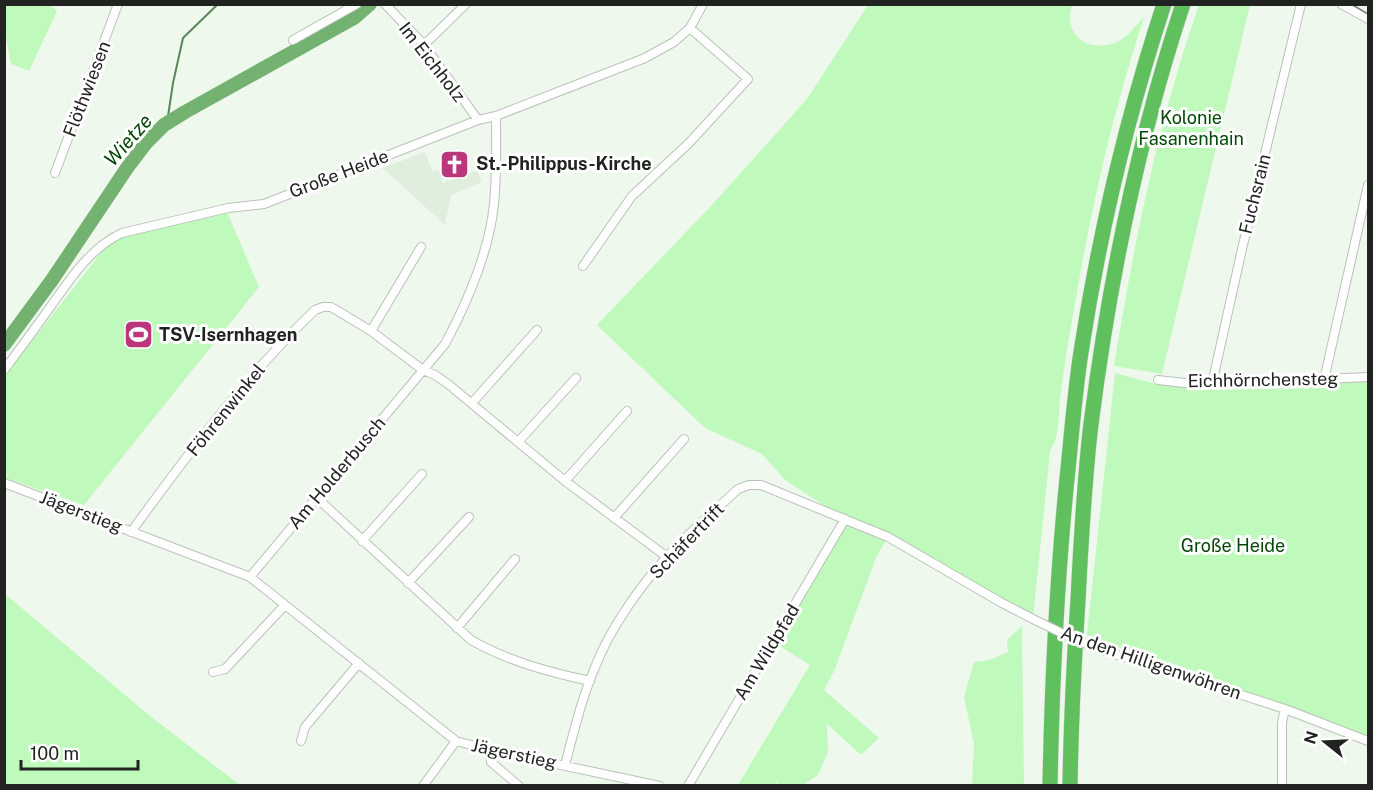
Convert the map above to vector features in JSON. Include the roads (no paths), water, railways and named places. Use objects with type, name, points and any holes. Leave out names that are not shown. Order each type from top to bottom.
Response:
[{"type":"highway","points":[[1050,786],[1060,562],[1081,353],[1102,237],[1118,166],[1136,96],[1164,4]]},
{"type":"highway","points":[[1070,786],[1072,704],[1084,495],[1101,354],[1120,242],[1146,129],[1183,4]]},
{"type":"street","name":"Flöthwiesen","points":[[55,173],[118,4]]},
{"type":"street","points":[[293,40],[357,4]]},
{"type":"street","name":"Im Eichholz","points":[[385,4],[424,45],[478,120]]},
{"type":"street","points":[[424,45],[466,4]]},
{"type":"street","name":"Große Heide","points":[[4,370],[77,271],[109,239],[122,233],[217,210],[264,204],[478,120],[496,116],[645,58],[674,42],[690,28],[703,4]]},
{"type":"street","name":"Fuchsrain","points":[[1212,384],[1301,4]]},
{"type":"street","points":[[1341,4],[1368,19]]},
{"type":"street","points":[[583,266],[632,196],[689,143],[748,79],[690,28]]},
{"type":"street","name":"Am Holderbusch","points":[[250,577],[446,344],[485,252],[496,181],[496,116]]},
{"type":"street","points":[[1324,380],[1368,185]]},
{"type":"street","points":[[371,331],[421,247]]},
{"type":"street","name":"Föhrenwinkel","points":[[131,532],[166,483],[258,368],[315,310],[331,307],[371,331],[423,370],[448,384],[565,481],[667,557]]},
{"type":"street","points":[[472,404],[537,330]]},
{"type":"street","name":"Eichhörnchensteg","points":[[1158,380],[1212,384],[1368,377]]},
{"type":"street","points":[[518,442],[576,378]]},
{"type":"street","points":[[565,481],[627,411]]},
{"type":"street","points":[[614,518],[684,439]]},
{"type":"street","points":[[362,540],[422,474]]},
{"type":"street","name":"Jägerstieg","points":[[4,483],[250,577],[456,741],[660,786]]},
{"type":"street","name":"Schäfertrift","points":[[565,765],[595,666],[613,631],[642,587],[667,557],[738,489],[749,484],[760,485],[845,519]]},
{"type":"street","points":[[317,498],[471,640],[505,657],[550,672],[590,681]]},
{"type":"street","points":[[408,583],[468,517]]},
{"type":"street","name":"An den Hilligenwöhren","points":[[845,519],[888,537],[1002,603],[1074,639],[1285,709],[1368,741]]},
{"type":"street","name":"Am Wildpfad","points":[[688,786],[845,519]]},
{"type":"street","points":[[457,628],[515,559]]},
{"type":"street","points":[[213,672],[225,669],[285,605]]},
{"type":"street","points":[[301,741],[305,727],[359,663]]},
{"type":"street","points":[[1282,786],[1282,723],[1285,709]]},
{"type":"street","points":[[423,786],[456,741]]},
{"type":"street","points":[[490,750],[491,762],[519,786]]},
{"type":"waterway","points":[[167,123],[183,38],[218,4]]},
{"type":"waterway","name":"Wietze","points":[[4,345],[52,280],[127,168],[146,143],[164,125],[354,18],[370,4]]},
{"type":"tram line","points":[[1351,4],[1368,14]]},
{"type":"place","name":"St.-Philippus-Kirche","points":[[455,164]]},
{"type":"place","name":"TSV-Isernhagen","points":[[138,335]]},
{"type":"park label","name":"Kolonie Fasanenhain","points":[[1191,128]]}]
